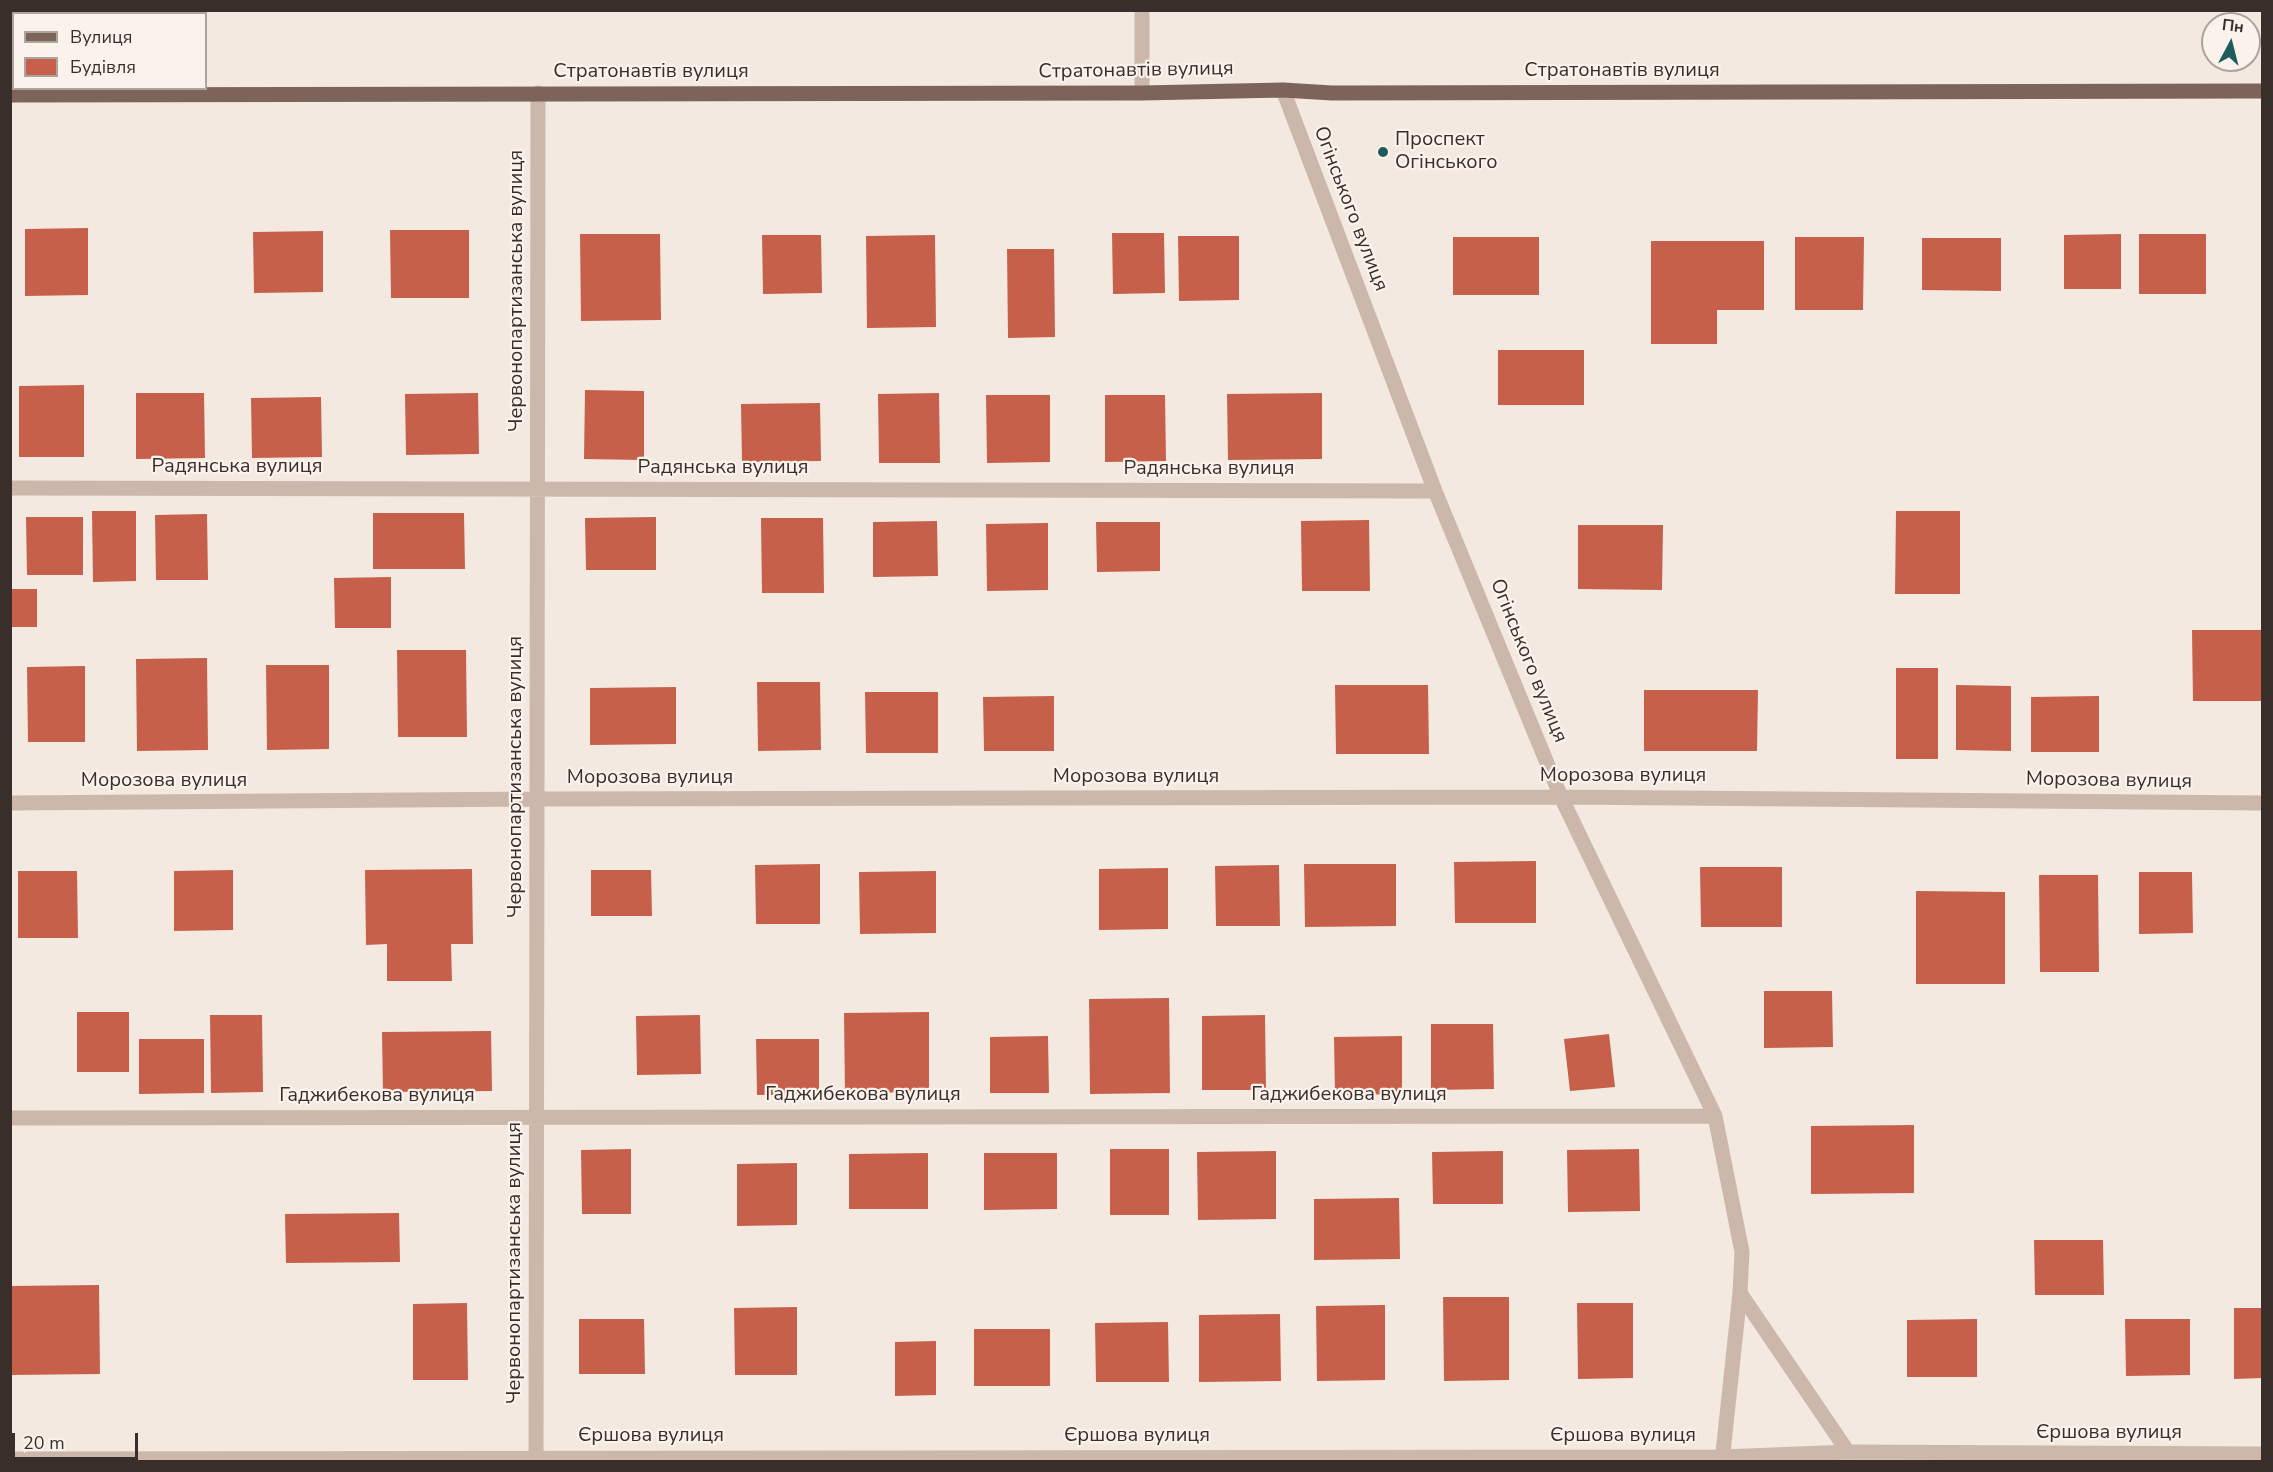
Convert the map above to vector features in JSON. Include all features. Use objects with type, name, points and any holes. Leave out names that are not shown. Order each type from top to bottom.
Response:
[{"type":"main road","name":"Стратонавтів вулиця","points":[[10,94],[103,91],[1142,93],[1283,90],[1332,93],[2262,91]]},
{"type":"street","points":[[1142,10],[1142,93]]},
{"type":"street","name":"Огінського вулиця","points":[[1283,90],[1435,491],[1561,797],[1715,1116],[1742,1252],[1740,1293],[1722,1459]]},
{"type":"street","name":"Червонопартизанська вулиця","points":[[536,1459],[538,93]]},
{"type":"street","name":"Радянська вулиця","points":[[10,488],[1435,491]]},
{"type":"street","name":"Морозова вулиця","points":[[10,803],[537,799],[1561,797],[2262,803]]},
{"type":"street","name":"Гаджибекова вулиця","points":[[10,1118],[1715,1116]]},
{"type":"street","points":[[1740,1293],[1848,1452]]},
{"type":"street","name":"Єршова вулиця","points":[[10,1459],[1722,1459],[1848,1452],[2262,1455]]},
{"type":"building","points":[[88,228],[88,295],[25,296],[25,229]]},
{"type":"building","points":[[390,230],[469,230],[469,298],[391,298]]},
{"type":"building","points":[[323,231],[323,292],[254,293],[253,232]]},
{"type":"building","points":[[1112,233],[1164,233],[1165,293],[1113,294]]},
{"type":"building","points":[[580,234],[660,234],[661,320],[581,321]]},
{"type":"building","points":[[2121,234],[2121,289],[2064,289],[2064,235]]},
{"type":"building","points":[[2139,234],[2206,234],[2206,294],[2139,294]]},
{"type":"building","points":[[762,235],[821,235],[822,293],[763,294]]},
{"type":"building","points":[[935,235],[936,327],[867,328],[866,236]]},
{"type":"building","points":[[1178,236],[1239,236],[1239,300],[1179,301]]},
{"type":"building","points":[[1453,237],[1539,237],[1539,295],[1453,295]]},
{"type":"building","points":[[1795,237],[1864,237],[1863,310],[1795,310]]},
{"type":"building","points":[[1922,238],[2001,238],[2001,291],[1922,290]]},
{"type":"building","points":[[1651,241],[1764,241],[1764,310],[1717,310],[1717,344],[1651,344]]},
{"type":"building","points":[[1007,249],[1054,249],[1055,337],[1008,338]]},
{"type":"building","points":[[1498,350],[1584,350],[1584,405],[1498,405]]},
{"type":"building","points":[[84,385],[84,457],[19,457],[19,386]]},
{"type":"building","points":[[585,390],[644,391],[644,460],[584,459]]},
{"type":"building","points":[[136,393],[204,393],[205,458],[136,459]]},
{"type":"building","points":[[478,393],[479,454],[406,455],[405,394]]},
{"type":"building","points":[[939,393],[940,463],[879,463],[878,394]]},
{"type":"building","points":[[1322,393],[1322,459],[1228,460],[1227,394]]},
{"type":"building","points":[[986,395],[1050,395],[1050,462],[987,463]]},
{"type":"building","points":[[1105,395],[1165,395],[1166,461],[1105,462]]},
{"type":"building","points":[[321,397],[322,457],[252,458],[251,398]]},
{"type":"building","points":[[820,403],[821,461],[742,462],[741,404]]},
{"type":"building","points":[[92,511],[136,511],[136,581],[93,582]]},
{"type":"building","points":[[1896,511],[1960,511],[1960,594],[1895,594]]},
{"type":"building","points":[[373,513],[464,513],[465,569],[373,569]]},
{"type":"building","points":[[207,514],[208,580],[156,580],[155,515]]},
{"type":"building","points":[[26,517],[83,517],[83,575],[27,575]]},
{"type":"building","points":[[656,517],[656,570],[586,570],[585,518]]},
{"type":"building","points":[[761,518],[823,518],[824,593],[762,593]]},
{"type":"building","points":[[1369,520],[1370,591],[1302,591],[1301,521]]},
{"type":"building","points":[[937,521],[938,576],[873,577],[873,522]]},
{"type":"building","points":[[1096,522],[1160,522],[1160,571],[1097,572]]},
{"type":"building","points":[[1048,523],[1048,590],[987,591],[986,524]]},
{"type":"building","points":[[1578,525],[1663,525],[1662,590],[1578,589]]},
{"type":"building","points":[[391,577],[391,628],[335,628],[334,578]]},
{"type":"building","points":[[10,589],[37,589],[37,627],[10,627]]},
{"type":"building","points":[[2192,630],[2262,630],[2262,701],[2193,701]]},
{"type":"building","points":[[397,650],[466,650],[467,737],[398,737]]},
{"type":"building","points":[[207,658],[208,750],[137,751],[136,659]]},
{"type":"building","points":[[266,665],[329,665],[329,749],[267,750]]},
{"type":"building","points":[[85,666],[85,742],[28,742],[27,667]]},
{"type":"building","points":[[1896,668],[1938,668],[1938,759],[1896,759]]},
{"type":"building","points":[[757,682],[820,682],[821,750],[758,751]]},
{"type":"building","points":[[1335,685],[1428,685],[1429,754],[1336,754]]},
{"type":"building","points":[[1956,685],[2011,686],[2011,751],[1956,750]]},
{"type":"building","points":[[676,687],[676,744],[590,745],[590,688]]},
{"type":"building","points":[[1644,690],[1758,690],[1757,751],[1644,751]]},
{"type":"building","points":[[865,692],[938,692],[938,753],[866,753]]},
{"type":"building","points":[[1054,696],[1054,751],[984,751],[983,697]]},
{"type":"building","points":[[2099,696],[2099,752],[2031,752],[2031,697]]},
{"type":"building","points":[[1536,861],[1536,923],[1455,923],[1454,862]]},
{"type":"building","points":[[820,864],[820,924],[756,924],[755,865]]},
{"type":"building","points":[[1304,864],[1396,864],[1396,926],[1305,927]]},
{"type":"building","points":[[1279,865],[1280,926],[1216,926],[1215,866]]},
{"type":"building","points":[[1700,867],[1782,867],[1782,927],[1701,927]]},
{"type":"building","points":[[1168,868],[1168,929],[1099,930],[1099,869]]},
{"type":"building","points":[[472,869],[473,944],[451,944],[452,981],[387,981],[387,944],[366,945],[365,870]]},
{"type":"building","points":[[233,870],[233,930],[174,931],[174,871]]},
{"type":"building","points":[[591,870],[651,870],[652,916],[591,916]]},
{"type":"building","points":[[18,871],[77,871],[78,938],[18,938]]},
{"type":"building","points":[[936,871],[936,933],[860,934],[859,872]]},
{"type":"building","points":[[2139,872],[2192,872],[2193,933],[2139,934]]},
{"type":"building","points":[[2039,875],[2098,875],[2099,972],[2040,972]]},
{"type":"building","points":[[1916,891],[2005,892],[2005,984],[1916,984]]},
{"type":"building","points":[[1764,991],[1832,991],[1833,1047],[1764,1048]]},
{"type":"building","points":[[1169,998],[1170,1093],[1090,1094],[1089,999]]},
{"type":"building","points":[[77,1012],[129,1012],[129,1072],[77,1072]]},
{"type":"building","points":[[929,1012],[929,1092],[845,1093],[844,1013]]},
{"type":"building","points":[[210,1015],[262,1015],[263,1092],[211,1093]]},
{"type":"building","points":[[700,1015],[701,1074],[637,1075],[636,1016]]},
{"type":"building","points":[[1265,1015],[1266,1090],[1202,1090],[1202,1016]]},
{"type":"building","points":[[1431,1024],[1493,1024],[1494,1089],[1431,1090]]},
{"type":"building","points":[[491,1031],[492,1091],[383,1092],[382,1032]]},
{"type":"building","points":[[1609,1034],[1615,1087],[1570,1091],[1564,1039]]},
{"type":"building","points":[[1048,1036],[1049,1093],[990,1093],[990,1037]]},
{"type":"building","points":[[1402,1036],[1402,1094],[1335,1095],[1334,1037]]},
{"type":"building","points":[[139,1039],[204,1039],[204,1093],[139,1094]]},
{"type":"building","points":[[756,1039],[819,1039],[819,1094],[757,1095]]},
{"type":"building","points":[[1914,1125],[1914,1193],[1811,1194],[1811,1126]]},
{"type":"building","points":[[631,1149],[631,1214],[582,1214],[581,1150]]},
{"type":"building","points":[[1110,1149],[1169,1149],[1169,1215],[1110,1215]]},
{"type":"building","points":[[1639,1149],[1640,1211],[1568,1212],[1567,1150]]},
{"type":"building","points":[[1276,1151],[1276,1219],[1198,1220],[1197,1152]]},
{"type":"building","points":[[1503,1151],[1503,1204],[1433,1204],[1432,1152]]},
{"type":"building","points":[[928,1153],[928,1209],[849,1209],[849,1154]]},
{"type":"building","points":[[984,1153],[1057,1153],[1057,1209],[984,1210]]},
{"type":"building","points":[[797,1163],[797,1225],[737,1226],[737,1164]]},
{"type":"building","points":[[1399,1198],[1400,1259],[1314,1260],[1314,1199]]},
{"type":"building","points":[[399,1213],[400,1262],[286,1263],[285,1214]]},
{"type":"building","points":[[2034,1240],[2103,1240],[2104,1295],[2035,1295]]},
{"type":"building","points":[[99,1285],[100,1374],[10,1375],[10,1286]]},
{"type":"building","points":[[1443,1297],[1509,1297],[1509,1380],[1444,1381]]},
{"type":"building","points":[[467,1303],[468,1380],[413,1380],[413,1304]]},
{"type":"building","points":[[1577,1303],[1633,1303],[1633,1378],[1578,1379]]},
{"type":"building","points":[[1385,1305],[1385,1380],[1317,1381],[1316,1306]]},
{"type":"building","points":[[797,1307],[797,1375],[735,1375],[734,1308]]},
{"type":"building","points":[[2234,1308],[2262,1308],[2262,1378],[2234,1379]]},
{"type":"building","points":[[1280,1314],[1281,1381],[1199,1382],[1199,1315]]},
{"type":"building","points":[[579,1319],[644,1319],[645,1374],[579,1374]]},
{"type":"building","points":[[1977,1319],[1977,1377],[1907,1377],[1907,1320]]},
{"type":"building","points":[[2125,1319],[2190,1319],[2190,1375],[2126,1376]]},
{"type":"building","points":[[1168,1322],[1169,1382],[1096,1382],[1095,1323]]},
{"type":"building","points":[[974,1329],[1050,1329],[1050,1386],[974,1386]]},
{"type":"building","points":[[936,1341],[936,1395],[895,1396],[895,1342]]},
{"type":"place","name":"Проспект Огінського","points":[[1383,152]]}]
